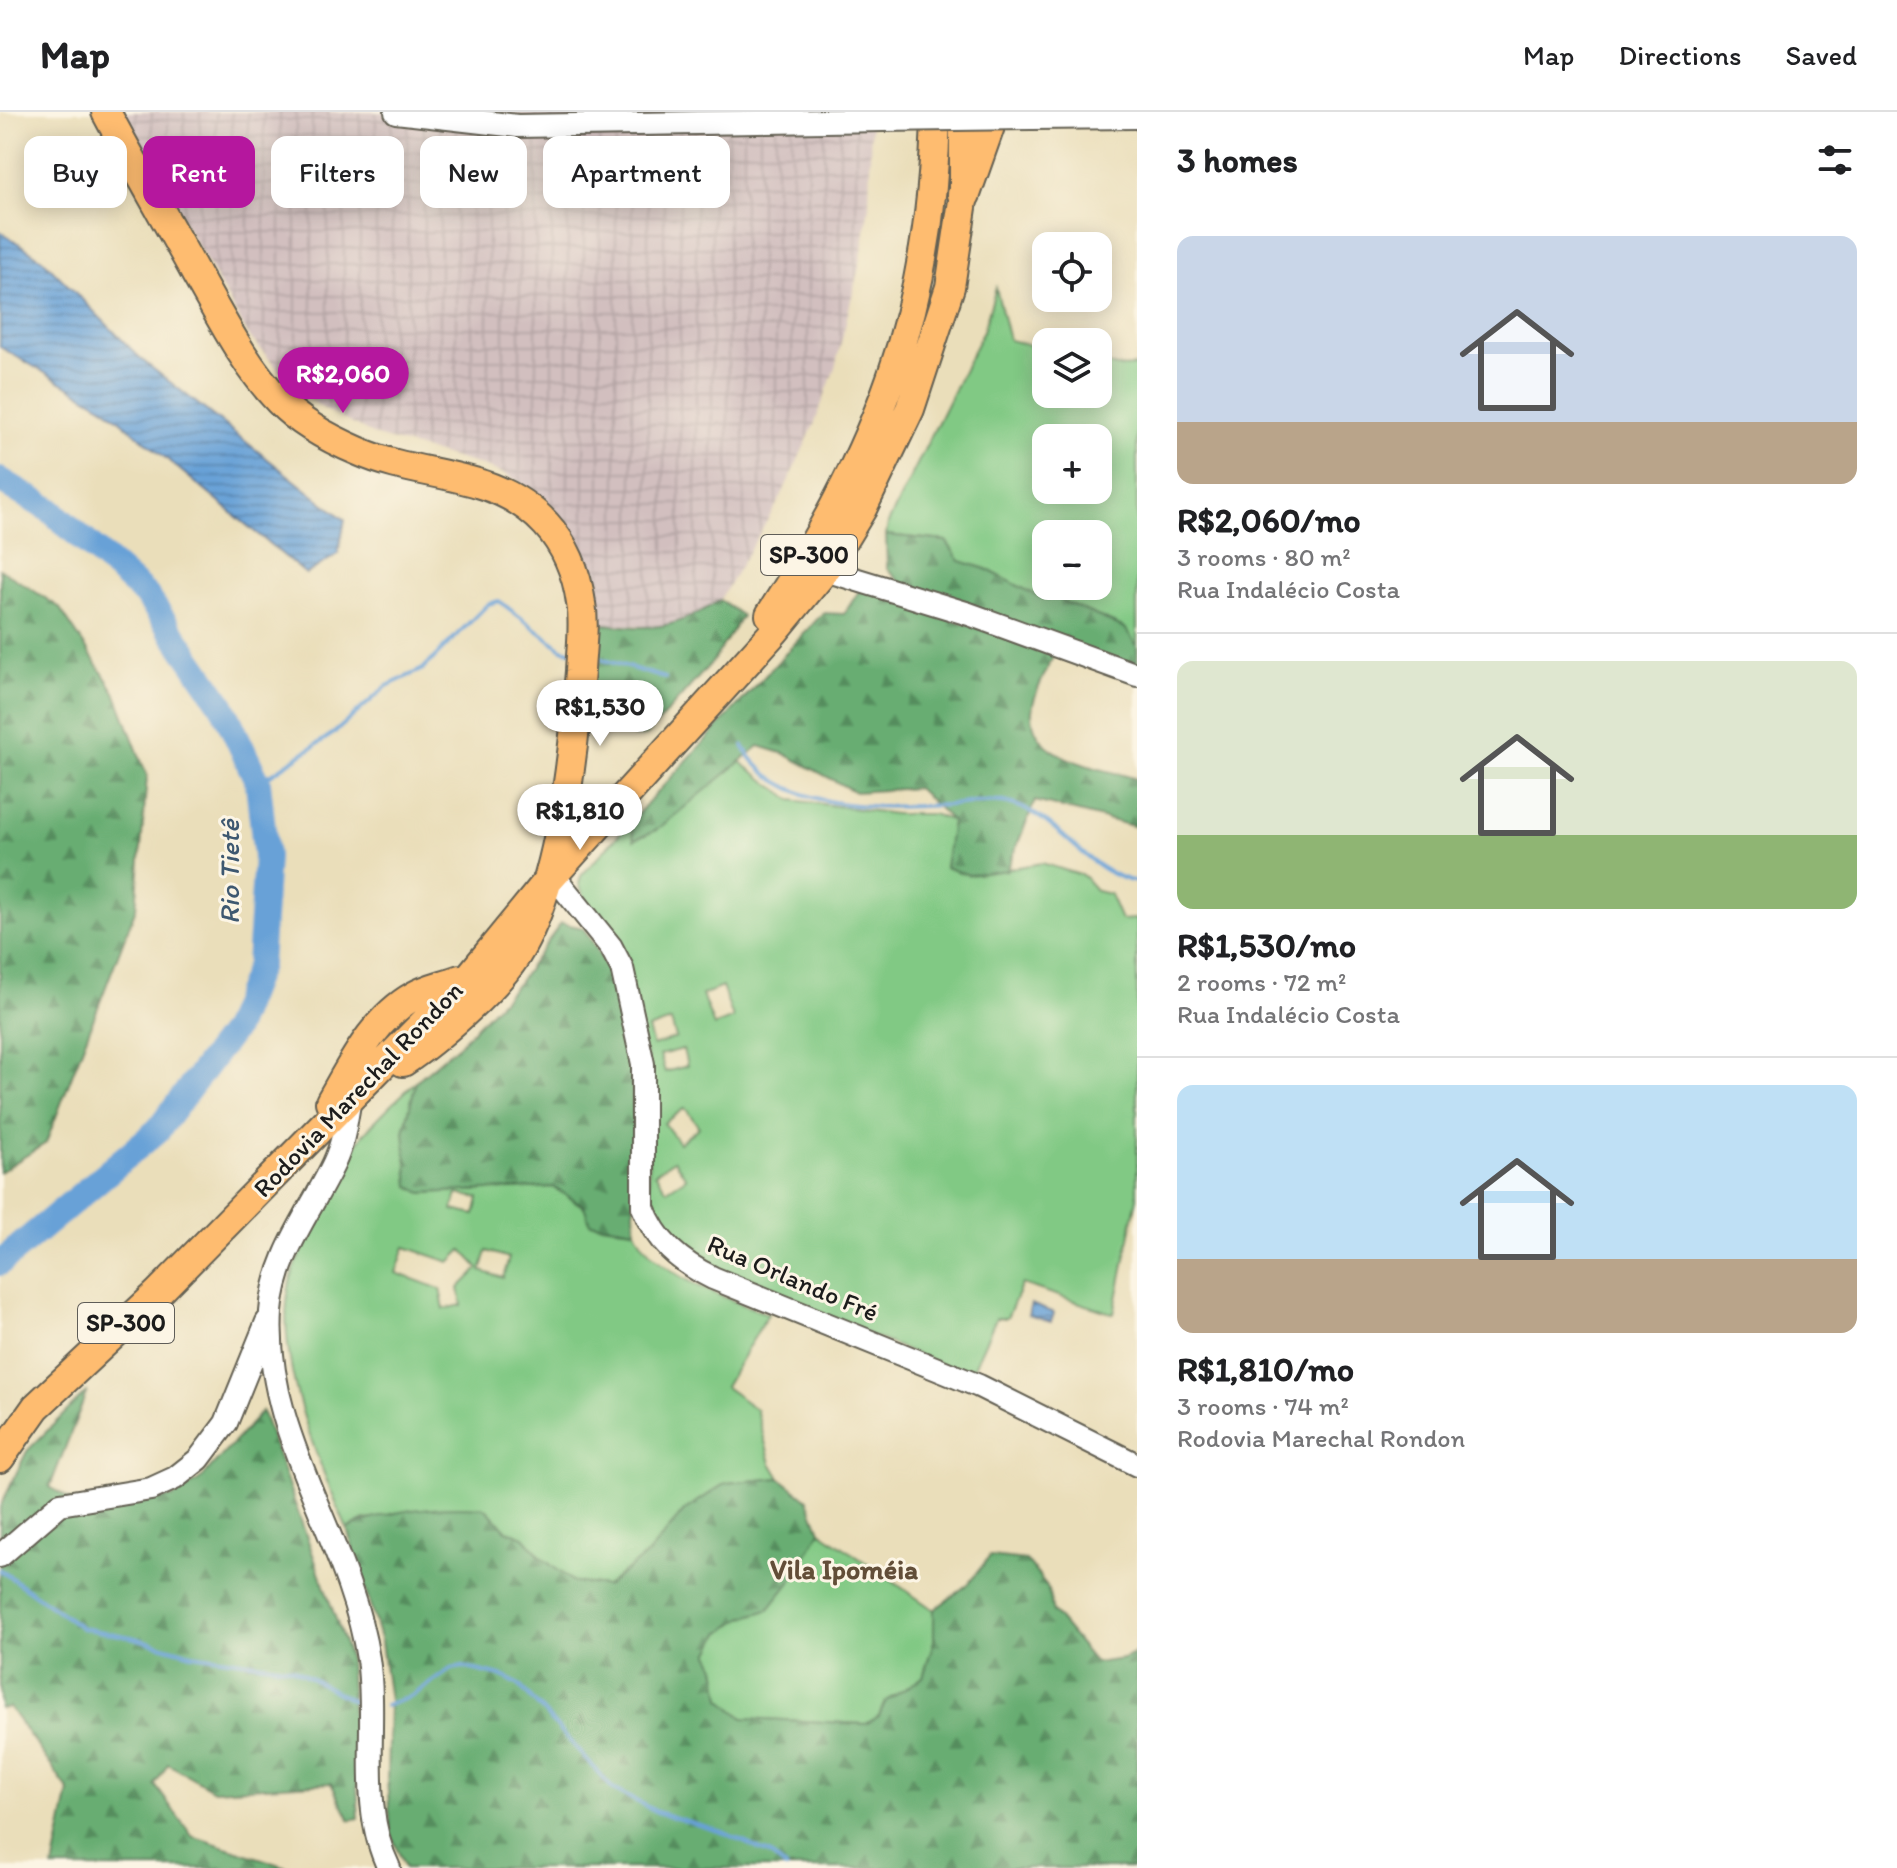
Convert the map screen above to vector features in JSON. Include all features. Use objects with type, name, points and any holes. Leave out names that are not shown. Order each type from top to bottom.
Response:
[{"type":"highway","points":[[964,194],[993,112]]},
{"type":"main road","points":[[106,112],[222,319],[280,402],[308,424],[362,453],[403,466],[473,479],[501,489],[526,505],[548,525],[571,563],[582,607],[573,761],[549,879],[534,920],[514,959],[436,1038],[389,1050],[305,1143]]},
{"type":"main road","name":"Rodovia Marechal Rondon","points":[[703,707],[761,628],[818,540],[868,441],[889,388],[909,330],[924,260],[932,200],[936,112]]},
{"type":"main road","name":"Rodovia Marechal Rondon","points":[[0,1458],[36,1407],[157,1294],[358,1090],[389,1050],[477,967],[549,879],[774,632],[825,570],[862,509],[914,398],[950,287],[964,194],[964,112]]},
{"type":"main road","points":[[477,967],[563,809]]},
{"type":"street","points":[[396,112],[464,123],[517,126],[1137,117]]},
{"type":"street","points":[[825,570],[932,602],[1137,675]]},
{"type":"street","name":"Rua Orlando Fré","points":[[549,879],[611,947],[622,968],[643,1064],[643,1207],[650,1225],[675,1254],[713,1278],[979,1386],[1137,1465]]},
{"type":"street","points":[[0,1556],[60,1504],[151,1489],[175,1478],[199,1459],[226,1423],[271,1310],[288,1244],[337,1154],[358,1090]]},
{"type":"street","points":[[271,1310],[274,1386],[354,1594],[368,1659],[374,1727],[373,1801],[377,1830],[389,1868]]},
{"type":"shaded area","points":[[121,112],[871,112],[869,205],[861,258],[835,368],[814,425],[780,499],[720,600],[688,621],[659,627],[597,623],[591,573],[578,542],[559,515],[535,492],[507,475],[477,464],[376,436],[324,409],[296,389],[249,336],[176,208],[255,208],[255,136],[143,136],[143,150]]},
{"type":"green space","points":[[996,288],[1009,340],[1032,346],[1032,408],[1112,408],[1112,366],[1137,366],[1137,646],[1125,628],[1060,600],[1112,600],[1112,520],[1032,520],[1032,593],[986,569],[960,561],[946,541],[886,535],[888,523],[983,331]]},
{"type":"green space","points":[[886,535],[946,541],[960,561],[986,569],[1032,593],[1032,600],[1060,600],[1125,628],[1137,646],[1137,670],[904,587],[887,568]]},
{"type":"green space","points":[[0,569],[59,607],[115,692],[147,776],[136,908],[46,1143],[0,1172]]},
{"type":"green space","points":[[861,588],[1054,654],[1033,705],[1035,728],[1055,752],[1137,779],[1137,827],[1035,801],[1007,870],[969,875],[945,867],[952,821],[917,788],[855,792],[785,754],[759,746],[657,830],[634,840],[631,821],[823,613],[844,614]]},
{"type":"green space","points":[[720,600],[742,616],[713,661],[647,735],[634,737],[623,727],[621,696],[591,686],[597,623],[662,626],[689,618]]},
{"type":"green space","points":[[740,762],[792,800],[895,814],[932,814],[953,821],[945,867],[969,875],[1042,863],[1084,876],[1097,891],[1110,894],[1121,920],[1137,919],[1137,1198],[1114,1314],[1022,1284],[1007,1318],[996,1318],[970,1376],[690,1262],[649,1206],[648,1060],[579,884],[581,876],[631,821],[634,840]],"holes":[[[722,987],[733,1018],[714,1026],[702,995]],[[671,1021],[676,1038],[653,1046],[648,1029]],[[683,1049],[687,1066],[665,1072],[660,1055]],[[685,1108],[699,1127],[679,1143],[664,1123]],[[674,1160],[686,1178],[667,1190],[655,1173]]]},
{"type":"green space","points":[[561,923],[583,928],[604,963],[618,999],[627,1036],[633,1112],[635,1230],[590,1223],[584,1206],[553,1187],[422,1193],[409,1186],[404,1132],[416,1081],[460,1044],[517,984]]},
{"type":"green space","points":[[416,1081],[404,1132],[422,1193],[553,1187],[616,1228],[635,1230],[657,1260],[674,1272],[768,1314],[725,1387],[756,1409],[771,1463],[780,1478],[726,1483],[685,1510],[648,1554],[606,1586],[573,1582],[542,1558],[524,1537],[506,1530],[485,1508],[365,1520],[347,1529],[312,1442],[288,1347],[286,1316],[292,1274],[302,1250],[336,1194],[357,1144]],"holes":[[[457,1194],[479,1198],[475,1215],[453,1210]],[[405,1247],[450,1262],[462,1250],[479,1268],[459,1288],[462,1305],[444,1309],[440,1289],[396,1273]],[[487,1251],[509,1258],[503,1278],[481,1271]]]},
{"type":"green space","points":[[87,1391],[50,1487],[88,1510],[173,1497],[201,1479],[262,1411],[349,1656],[359,1818],[350,1820],[331,1783],[214,1790],[168,1764],[155,1785],[192,1836],[290,1868],[53,1868],[69,1791],[9,1707],[0,1709],[0,1507],[27,1451]]},
{"type":"green space","points":[[780,1478],[808,1500],[820,1531],[794,1577],[768,1610],[742,1618],[720,1633],[709,1654],[716,1667],[721,1699],[743,1718],[866,1724],[879,1716],[885,1702],[923,1677],[934,1641],[934,1610],[968,1584],[990,1556],[1026,1560],[1047,1586],[1053,1612],[1095,1663],[1123,1659],[1137,1652],[1137,1868],[405,1868],[391,1834],[387,1780],[389,1701],[381,1642],[347,1529],[380,1517],[414,1510],[485,1508],[506,1530],[524,1537],[542,1558],[573,1582],[606,1586],[648,1554],[685,1510],[726,1483]]},
{"type":"green space","points":[[820,1531],[934,1610],[934,1641],[923,1677],[885,1702],[879,1716],[866,1724],[743,1718],[721,1699],[716,1667],[709,1654],[720,1633],[742,1618],[768,1610],[794,1577]]},
{"type":"water","points":[[0,231],[42,259],[142,360],[345,520],[338,554],[306,574],[104,407],[0,347]]},
{"type":"water","points":[[1031,1304],[1054,1313],[1051,1322],[1028,1315]]},
{"type":"waterway","name":"Rio Tietê","points":[[0,480],[50,510],[147,596],[222,705],[258,783],[266,857],[259,965],[234,1029],[158,1130],[0,1263]]},
{"type":"waterway","points":[[258,783],[334,733],[387,686],[423,669],[488,604],[499,601],[562,649],[571,651]]},
{"type":"waterway","points":[[591,656],[665,678]]},
{"type":"waterway","points":[[743,746],[760,768],[782,784],[835,802],[893,807],[1003,802],[1022,808],[1039,817],[1102,867],[1119,877],[1137,882]]},
{"type":"waterway","points":[[0,1570],[82,1628],[131,1637],[192,1654],[292,1668],[353,1701]]},
{"type":"waterway","points":[[385,1706],[412,1696],[451,1669],[463,1667],[505,1677],[519,1685],[613,1789],[657,1812],[725,1833],[771,1855],[786,1868]]},
{"type":"district","name":"Vila Ipoméia","points":[[844,1569]]}]
